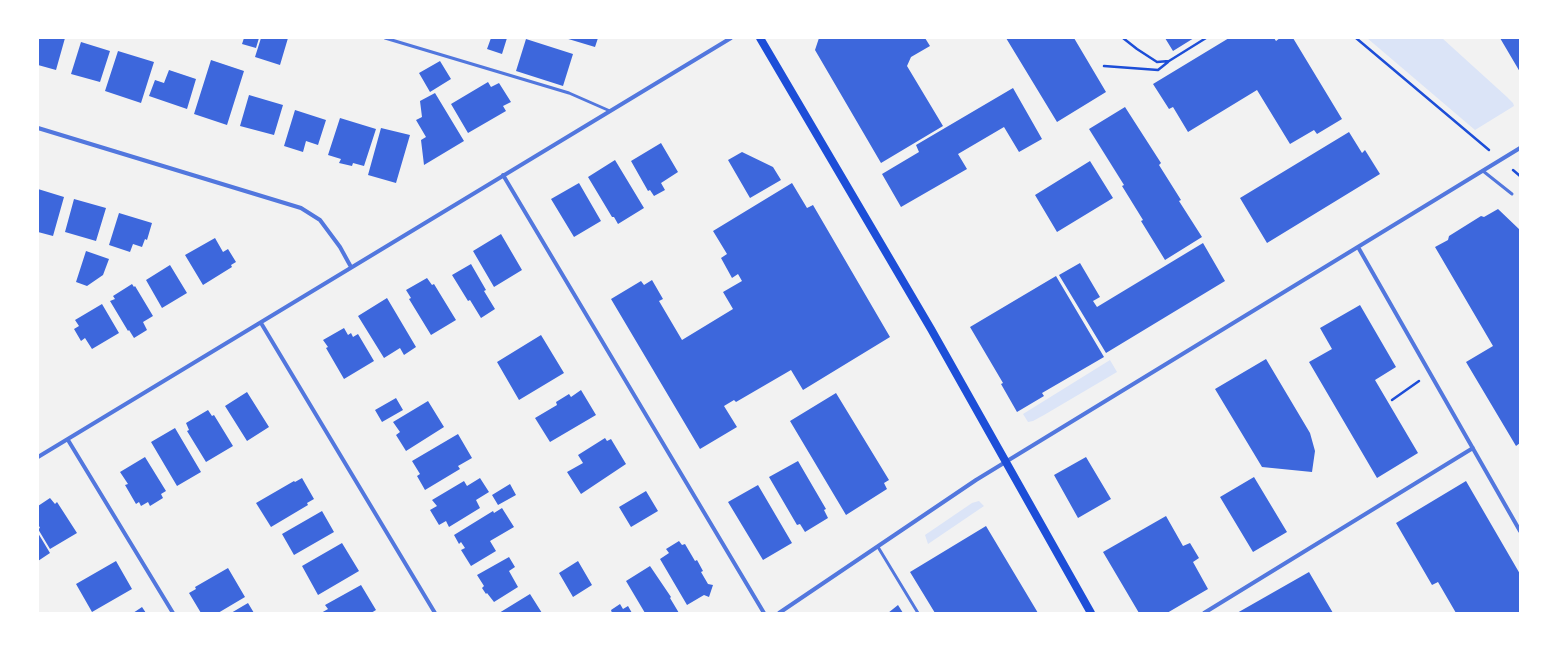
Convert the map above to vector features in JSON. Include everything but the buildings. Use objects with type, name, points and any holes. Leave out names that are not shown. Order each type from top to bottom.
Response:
[{"type":"main road","points":[[760,38],[931,329],[1005,463],[1091,613]]},
{"type":"street","points":[[38,457],[731,38]]},
{"type":"street","points":[[38,128],[301,208],[320,220],[340,247],[351,267]]},
{"type":"street","points":[[779,613],[962,489],[1520,148]]},
{"type":"street","points":[[503,175],[764,613]]},
{"type":"street","points":[[1358,247],[1520,531]]},
{"type":"street","points":[[261,323],[435,613]]},
{"type":"street","points":[[68,440],[173,613]]},
{"type":"street","points":[[1204,613],[1473,448]]},
{"type":"lane","points":[[385,38],[569,93],[610,111]]},
{"type":"lane","points":[[1483,170],[1512,194]]},
{"type":"lane","points":[[878,547],[918,613]]},
{"type":"path","points":[[1123,38],[1157,62],[1169,61]]},
{"type":"path","points":[[1104,66],[1158,70],[1169,61],[1206,38]]},
{"type":"path","points":[[1356,38],[1472,135]]},
{"type":"path","points":[[1392,400],[1419,381]]},
{"type":"shaded area","points":[[1367,38],[1442,38],[1507,97],[1514,106],[1475,130]]},
{"type":"shaded area","points":[[1110,360],[1117,372],[1044,415],[1028,422],[1023,414]]},
{"type":"shaded area","points":[[979,501],[984,506],[928,544],[925,535],[972,503]]}]
